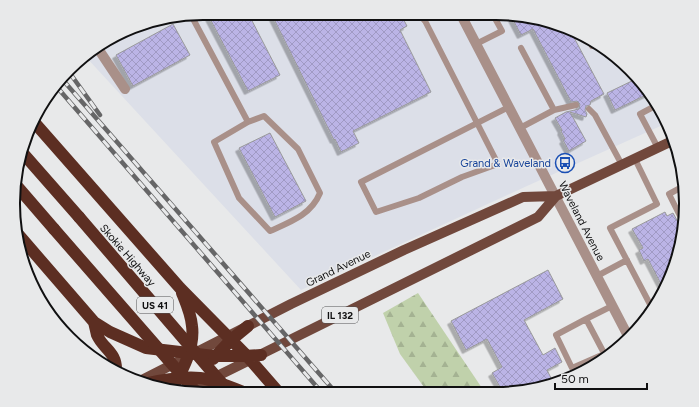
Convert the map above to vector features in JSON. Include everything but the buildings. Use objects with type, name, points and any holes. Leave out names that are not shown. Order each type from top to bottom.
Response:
[{"type":"highway","points":[[37,126],[180,288],[230,338],[253,357],[275,387]]},
{"type":"highway","name":"Skokie Highway","points":[[26,157],[225,387]]},
{"type":"highway","name":"US 41","points":[[20,191],[200,386]]},
{"type":"highway","points":[[24,240],[94,322],[110,332],[146,348],[190,355],[253,357]]},
{"type":"highway","points":[[175,384],[190,355],[192,326],[180,288]]},
{"type":"highway","points":[[94,322],[97,335],[114,358],[116,364]]},
{"type":"highway","points":[[200,386],[214,356],[230,338],[248,326]]},
{"type":"highway","points":[[159,381],[178,378],[200,386],[231,387]]},
{"type":"main road","name":"Grand Avenue","points":[[248,326],[404,250],[523,197],[556,196],[668,143]]},
{"type":"main road","name":"Grand Avenue","points":[[200,386],[253,357],[538,217],[556,196]]},
{"type":"main road","points":[[147,378],[190,355],[230,338]]},
{"type":"street","name":"Waveland Avenue","points":[[464,20],[626,332]]},
{"type":"street","points":[[100,52],[125,89]]},
{"type":"lane","points":[[194,20],[248,122]]},
{"type":"lane","points":[[424,20],[477,124],[498,164],[462,177],[419,198],[376,212],[361,182],[477,124],[509,107]]},
{"type":"lane","points":[[476,44],[502,31],[496,20]]},
{"type":"lane","points":[[520,48],[554,110]]},
{"type":"lane","points":[[520,128],[554,110],[576,105]]},
{"type":"lane","points":[[652,108],[640,114],[658,148]]},
{"type":"lane","points":[[589,110],[595,115],[622,165]]},
{"type":"lane","points":[[264,116],[298,149],[320,193],[316,203],[295,220],[270,231],[239,198],[214,142],[248,122],[264,116]]},
{"type":"lane","points":[[635,159],[657,204],[610,228],[649,303]]},
{"type":"lane","points":[[679,189],[669,194],[679,214]]},
{"type":"lane","points":[[597,276],[627,260]]},
{"type":"lane","points":[[587,362],[572,368],[556,336],[612,306]]},
{"type":"lane","points":[[586,319],[603,352]]},
{"type":"shaded area","points":[[191,20],[508,20],[543,26],[566,34],[597,51],[625,74],[641,92],[660,122],[662,126],[301,290],[89,61],[102,51],[133,34],[156,26]]},
{"type":"green space","points":[[418,293],[481,387],[424,387],[400,354],[383,313]]},
{"type":"railway","points":[[72,76],[100,115]]},
{"type":"railway","points":[[66,83],[331,387]]},
{"type":"railway","points":[[60,90],[317,387]]},
{"type":"place","name":"Grand & Waveland","points":[[565,163]]}]
